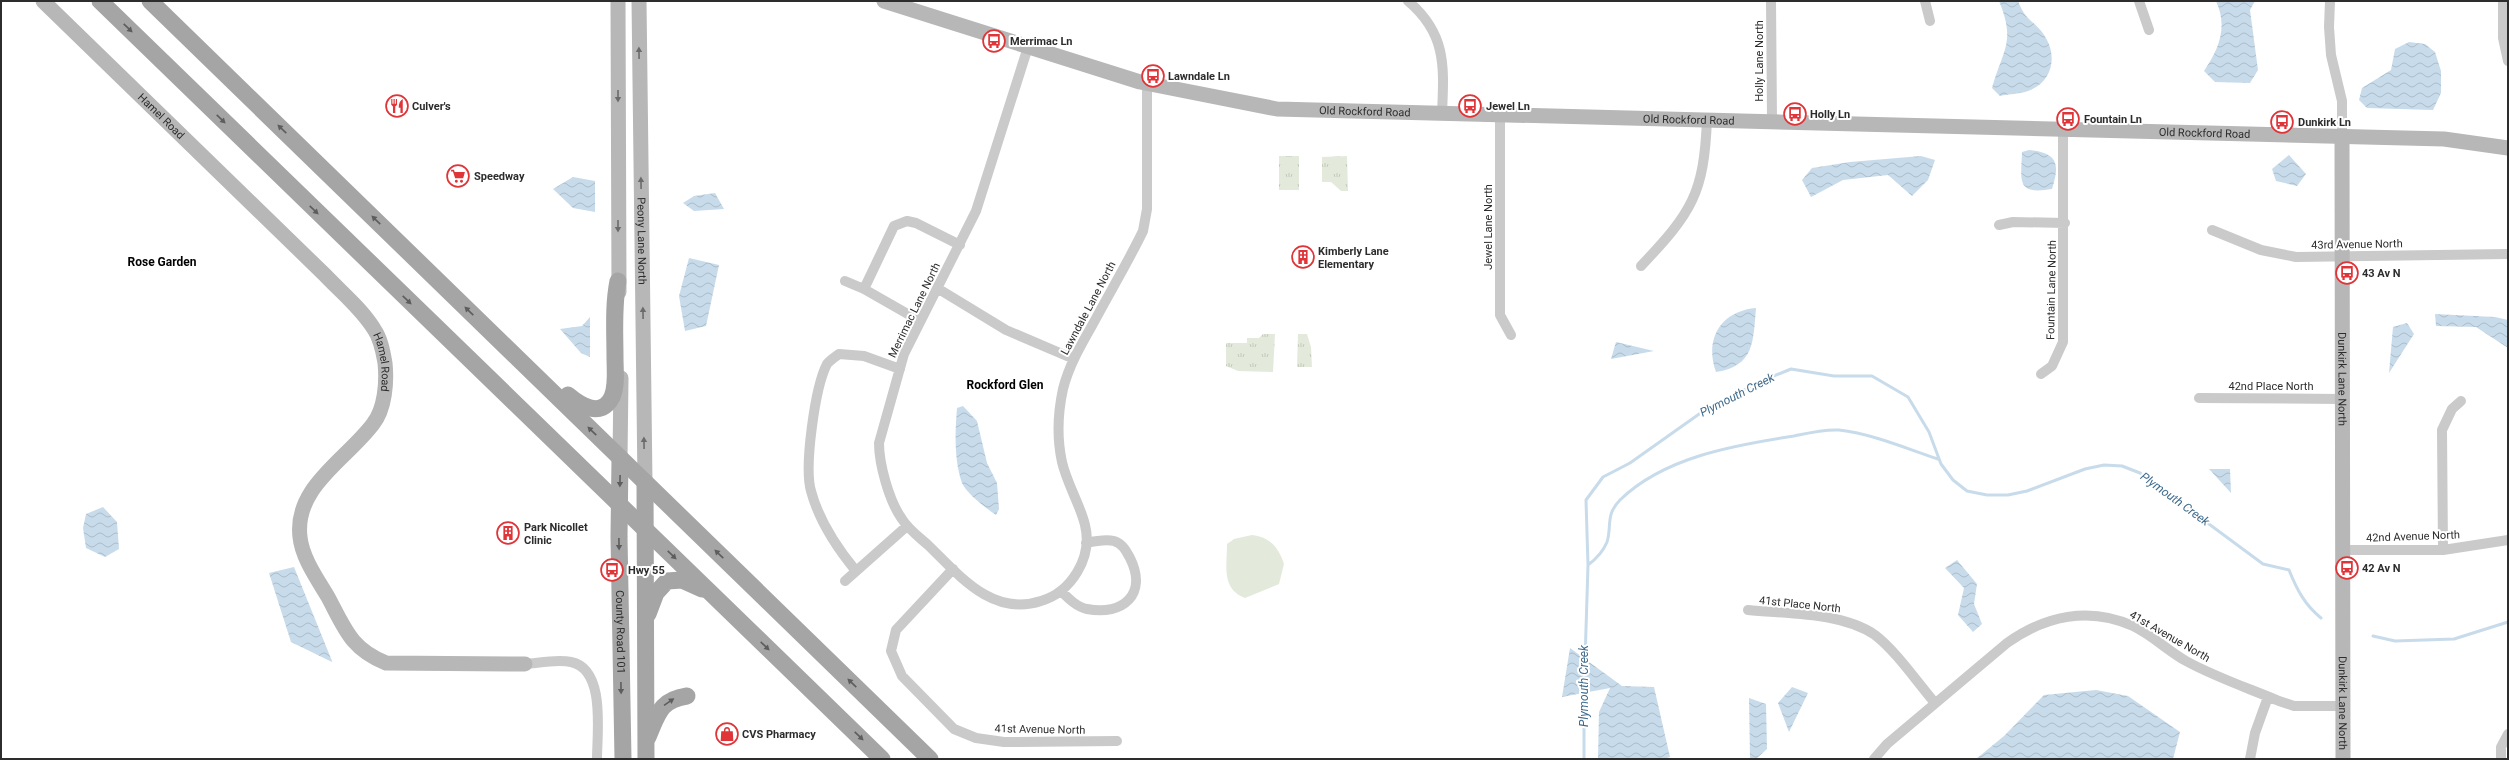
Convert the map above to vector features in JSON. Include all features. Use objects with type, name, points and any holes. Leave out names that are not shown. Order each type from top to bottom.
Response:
[{"type":"main road","points":[[100,1],[882,759]]},
{"type":"main road","points":[[150,1],[930,759]]},
{"type":"main road","points":[[485,326],[580,406],[596,409],[612,397],[615,380],[614,298],[618,281]]},
{"type":"main road","name":"County Road 101","points":[[620,458],[619,505],[623,759]]},
{"type":"main road","points":[[645,482],[644,623],[646,751]]},
{"type":"main road","points":[[644,623],[656,593],[668,581],[682,580],[711,593]]},
{"type":"main road","points":[[646,751],[664,704],[675,698],[687,696]]},
{"type":"street","name":"Hamel Road","points":[[43,1],[330,281],[361,312],[375,330],[382,349],[387,377],[383,397],[374,423],[307,496],[301,514],[300,538],[308,560],[352,641],[373,657],[386,663],[525,664]]},
{"type":"street","points":[[618,1],[618,281],[620,458]]},
{"type":"street","name":"Peony Lane North","points":[[639,1],[645,482]]},
{"type":"street","name":"Old Rockford Road","points":[[884,1],[1147,84],[1277,109],[1500,116],[1772,120],[2063,130],[2444,139],[2508,148]]},
{"type":"street","points":[[1408,1],[1429,23],[1438,39],[1443,57],[1442,114]]},
{"type":"street","name":"Holly Lane North","points":[[1771,1],[1772,120]]},
{"type":"street","points":[[1925,1],[1930,21]]},
{"type":"street","points":[[2139,1],[2149,30]]},
{"type":"street","name":"Dunkirk Lane North","points":[[2330,1],[2329,27],[2331,55],[2342,100],[2343,759]]},
{"type":"street","points":[[2503,1],[2503,38],[2508,61]]},
{"type":"street","name":"Merrimac Lane North","points":[[953,569],[906,526],[895,505],[879,457],[881,430],[904,354],[960,245],[981,198],[1028,47]]},
{"type":"street","name":"Lawndale Lane North","points":[[953,569],[971,587],[1000,602],[1016,604],[1038,602],[1062,592],[1077,574],[1084,559],[1086,526],[1068,483],[1062,460],[1059,436],[1064,388],[1074,359],[1143,231],[1147,209],[1147,84]]},
{"type":"street","name":"Jewel Lane North","points":[[1500,116],[1500,315],[1511,335]]},
{"type":"street","points":[[1641,266],[1669,237],[1690,205],[1703,169],[1708,119]]},
{"type":"street","name":"Fountain Lane North","points":[[2041,374],[2052,366],[2064,342],[2065,223],[2063,130]]},
{"type":"street","points":[[864,289],[894,226],[907,221],[916,223],[960,245]]},
{"type":"street","points":[[1999,226],[2013,222],[2065,223]]},
{"type":"street","name":"43rd Avenue North","points":[[2212,230],[2261,250],[2278,255],[2342,256],[2508,254]]},
{"type":"street","points":[[845,281],[864,289],[920,321]]},
{"type":"street","points":[[937,288],[1006,330],[1074,359]]},
{"type":"street","points":[[856,571],[838,548],[810,490],[809,468],[814,415],[822,376],[828,363],[839,354],[864,356],[900,369]]},
{"type":"street","name":"42nd Place North","points":[[2199,398],[2342,398]]},
{"type":"street","points":[[2443,550],[2442,430],[2452,409],[2461,401]]},
{"type":"street","points":[[845,581],[906,526]]},
{"type":"street","name":"42nd Avenue North","points":[[2343,550],[2443,550],[2508,540]]},
{"type":"street","points":[[1062,592],[1073,602],[1086,609],[1107,610],[1124,603],[1135,592],[1138,578],[1125,547],[1114,541],[1086,542]]},
{"type":"street","name":"41st Avenue North","points":[[953,569],[896,630],[891,651],[902,676],[954,729],[976,738],[1004,742],[1117,741]]},
{"type":"street","name":"41st Place North","points":[[1748,610],[1847,621],[1862,627],[1876,635],[1887,646],[1935,703]]},
{"type":"street","name":"41st Avenue North","points":[[1874,759],[1887,744],[2025,630],[2046,621],[2068,616],[2090,615],[2112,619],[2133,626],[2187,661],[2268,697],[2294,706],[2343,706]]},
{"type":"street","points":[[525,664],[571,662],[588,671],[592,678],[596,693],[597,759]]},
{"type":"street","points":[[2250,759],[2255,733],[2268,697]]},
{"type":"street","points":[[2501,759],[2501,748],[2508,734]]},
{"type":"green space","points":[[1279,156],[1299,156],[1299,190],[1279,190]]},
{"type":"green space","points":[[1347,156],[1348,191],[1341,191],[1331,182],[1322,182],[1322,157]]},
{"type":"green space","points":[[1263,334],[1275,334],[1273,372],[1238,371],[1226,366],[1226,343],[1247,343],[1247,338],[1259,338]]},
{"type":"green space","points":[[1298,334],[1307,334],[1311,347],[1312,367],[1297,367]]},
{"type":"green space","points":[[1252,535],[1264,538],[1273,544],[1284,564],[1279,584],[1245,598],[1237,594],[1229,583],[1226,568],[1227,544],[1234,539]]},
{"type":"water","points":[[1999,1],[2018,1],[2027,17],[2044,35],[2051,51],[2052,59],[2048,75],[2036,87],[2025,92],[2000,96],[1992,88],[2004,54],[2007,36],[2007,26]]},
{"type":"water","points":[[2216,1],[2255,1],[2250,10],[2258,70],[2250,83],[2215,82],[2204,71],[2218,46],[2220,38],[2221,20],[2220,11]]},
{"type":"water","points":[[2409,42],[2425,44],[2435,52],[2441,71],[2441,93],[2433,110],[2367,108],[2359,100],[2362,88],[2391,70],[2395,49]]},
{"type":"water","points":[[2029,150],[2046,154],[2054,161],[2056,173],[2052,189],[2032,190],[2026,188],[2023,184],[2021,171],[2022,152]]},
{"type":"water","points":[[2289,155],[2306,174],[2297,186],[2276,181],[2272,169]]},
{"type":"water","points":[[1921,156],[1935,160],[1928,180],[1912,196],[1888,175],[1843,180],[1811,197],[1802,180],[1812,168],[1850,162]]},
{"type":"water","points":[[573,177],[595,181],[595,212],[573,208],[553,189]]},
{"type":"water","points":[[715,193],[724,209],[694,211],[683,203],[694,196]]},
{"type":"water","points":[[689,258],[719,265],[706,326],[685,331],[679,296]]},
{"type":"water","points":[[1756,308],[1752,341],[1750,350],[1745,358],[1729,369],[1716,372],[1712,348],[1718,329],[1733,315],[1744,310]]},
{"type":"water","points":[[2435,314],[2495,317],[2508,320],[2508,348],[2476,327],[2436,326]]},
{"type":"water","points":[[590,317],[590,357],[581,353],[560,329],[582,326]]},
{"type":"water","points":[[2407,323],[2414,334],[2389,373],[2393,327]]},
{"type":"water","points":[[1616,342],[1654,351],[1611,359]]},
{"type":"water","points":[[963,406],[977,421],[987,463],[997,483],[999,509],[996,515],[972,496],[964,487],[959,474],[956,455],[957,408]]},
{"type":"water","points":[[2209,469],[2230,469],[2231,493]]},
{"type":"water","points":[[103,507],[117,522],[119,549],[105,557],[86,548],[83,528],[86,514]]},
{"type":"water","points":[[1957,560],[1977,584],[1974,604],[1982,624],[1973,632],[1958,615],[1964,588],[1945,568]]},
{"type":"water","points":[[294,567],[332,662],[291,642],[269,573]]},
{"type":"water","points":[[1570,648],[1622,686],[1654,687],[1670,757],[1664,759],[1598,758],[1599,712],[1610,688],[1562,697]]},
{"type":"water","points":[[1792,687],[1808,693],[1789,732],[1778,703]]},
{"type":"water","points":[[2096,690],[2128,696],[2180,732],[2173,759],[1976,759],[2004,736],[2044,695]]},
{"type":"water","points":[[1749,698],[1766,704],[1767,749],[1756,759],[1750,759]]},
{"type":"waterway","name":"Plymouth Creek","points":[[1585,661],[1588,565],[1586,500],[1603,477],[1630,463],[1702,412],[1759,382],[1791,369],[1834,376],[1872,376],[1908,397],[1929,432],[1941,464],[1953,480],[1967,491],[1987,495],[2008,495],[2027,491],[2085,469],[2104,465],[2122,466],[2140,473],[2263,564],[2289,570],[2302,597],[2310,608],[2321,618]]},
{"type":"waterway","name":"Plymouth Creek","points":[[1588,565],[1599,555],[1607,542],[1612,511],[1620,500],[1638,485],[1657,473],[1701,455],[1748,444],[1828,430],[1839,430],[1877,438],[1938,459]]},
{"type":"waterway","name":"Plymouth Creek","points":[[2373,636],[2395,641],[2454,639],[2508,622]]},
{"type":"waterway","name":"Plymouth Creek","points":[[1584,689],[1584,759]]},
{"type":"place","name":"Merrimac Ln","points":[[994,41]]},
{"type":"place","name":"Lawndale Ln","points":[[1153,76]]},
{"type":"place","name":"Culver's","points":[[397,106]]},
{"type":"place","name":"Jewel Ln","points":[[1470,106]]},
{"type":"place","name":"Holly Ln","points":[[1795,114]]},
{"type":"place","name":"Fountain Ln","points":[[2068,119]]},
{"type":"place","name":"Dunkirk Ln","points":[[2282,122]]},
{"type":"place","name":"Speedway","points":[[458,176]]},
{"type":"place","name":"Kimberly Lane Elementary","points":[[1303,257]]},
{"type":"place","name":"43 Av N","points":[[2347,273]]},
{"type":"place","name":"Park Nicollet Clinic","points":[[508,533]]},
{"type":"place","name":"42 Av N","points":[[2347,568]]},
{"type":"place","name":"Hwy 55","points":[[612,570]]},
{"type":"place","name":"CVS Pharmacy","points":[[727,734]]},
{"type":"district","name":"Rose Garden","points":[[162,262]]},
{"type":"district","name":"Rockford Glen","points":[[1005,385]]}]
